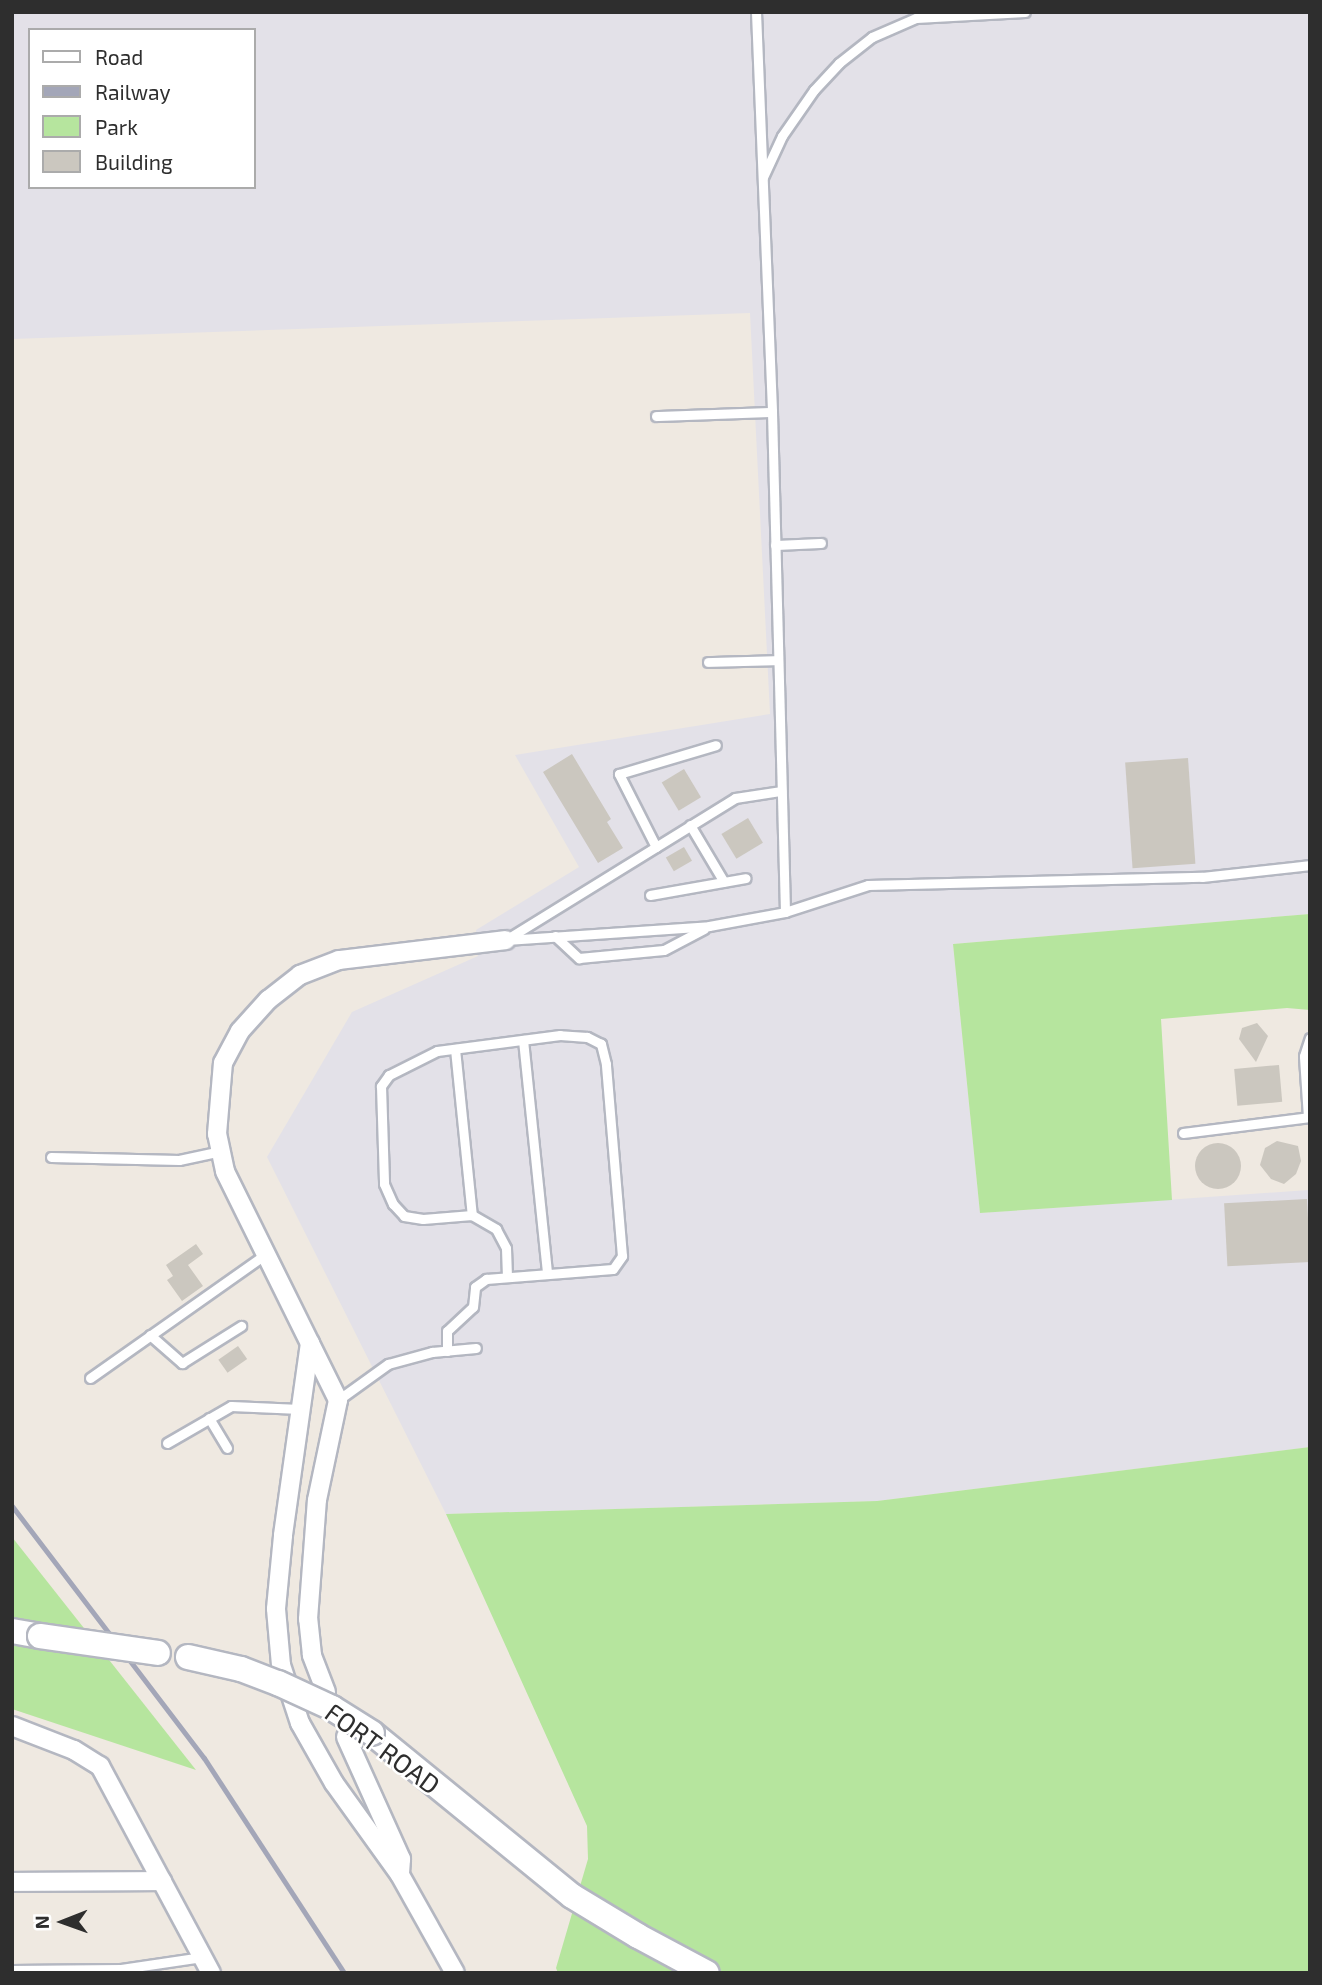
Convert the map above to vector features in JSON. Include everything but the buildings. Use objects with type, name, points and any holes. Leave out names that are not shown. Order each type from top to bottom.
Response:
[{"type":"street","points":[[327,1692],[312,1655],[308,1619],[317,1500],[338,1400],[225,1171],[217,1134],[223,1063],[240,1031],[268,1000],[300,975],[340,960],[506,940]]},
{"type":"street","points":[[310,1342],[283,1536],[276,1609],[281,1665],[300,1723],[334,1783],[400,1875],[456,1973]]},
{"type":"street","name":"FORT ROAD","points":[[12,1631],[188,1657],[240,1669],[332,1708],[372,1733],[564,1889],[638,1937],[707,1973]]},
{"type":"street","points":[[12,1726],[74,1750],[100,1766],[206,1965]]},
{"type":"street","points":[[346,1737],[401,1859],[400,1875]]},
{"type":"street","points":[[12,1882],[162,1881]]},
{"type":"lane","points":[[756,12],[772,412],[785,912]]},
{"type":"lane","points":[[761,181],[782,136],[814,90],[839,63],[872,37],[916,18],[1025,12]]},
{"type":"lane","points":[[656,416],[772,412]]},
{"type":"lane","points":[[775,545],[821,543]]},
{"type":"lane","points":[[709,662],[778,660]]},
{"type":"lane","points":[[656,847],[620,774],[716,745]]},
{"type":"lane","points":[[506,940],[735,798],[781,791]]},
{"type":"lane","points":[[691,825],[724,882]]},
{"type":"lane","points":[[506,940],[709,926],[785,912],[867,885],[1202,877],[1310,865]]},
{"type":"lane","points":[[650,895],[746,878]]},
{"type":"lane","points":[[555,936],[579,958],[664,950],[709,926]]},
{"type":"lane","points":[[447,1351],[447,1331],[473,1307],[475,1287],[486,1279],[613,1269],[622,1256],[606,1064],[601,1044],[587,1037],[560,1035],[437,1051],[389,1074],[381,1086],[384,1184],[393,1204],[404,1216],[423,1219],[472,1215],[495,1229],[506,1248],[508,1277]]},
{"type":"lane","points":[[1183,1133],[1309,1117],[1304,1056],[1310,1038]]},
{"type":"lane","points":[[523,1040],[547,1274]]},
{"type":"lane","points":[[455,1049],[472,1215]]},
{"type":"lane","points":[[51,1157],[179,1160],[221,1151]]},
{"type":"lane","points":[[90,1378],[266,1254]]},
{"type":"lane","points":[[150,1335],[182,1363],[240,1326]]},
{"type":"lane","points":[[338,1400],[388,1364],[447,1351],[476,1348]]},
{"type":"lane","points":[[167,1443],[236,1405],[300,1409]]},
{"type":"lane","points":[[209,1418],[227,1448]]},
{"type":"lane","points":[[12,1970],[206,1965]]},
{"type":"shaded area","points":[[12,12],[1310,12],[1310,914],[953,944],[980,1213],[1309,1190],[1310,1447],[877,1501],[446,1514],[267,1157],[352,1012],[478,956],[476,930],[579,867],[515,755],[770,714],[750,313],[12,339]]},
{"type":"green space","points":[[1310,914],[1310,1010],[1287,1008],[1161,1019],[1172,1200],[980,1213],[953,944]]},
{"type":"green space","points":[[1310,1447],[1310,1973],[558,1973],[556,1968],[588,1859],[587,1826],[446,1514],[877,1501]]},
{"type":"green space","points":[[12,1537],[196,1770],[12,1709]]},
{"type":"railway","points":[[12,1506],[204,1758],[344,1973]]}]
